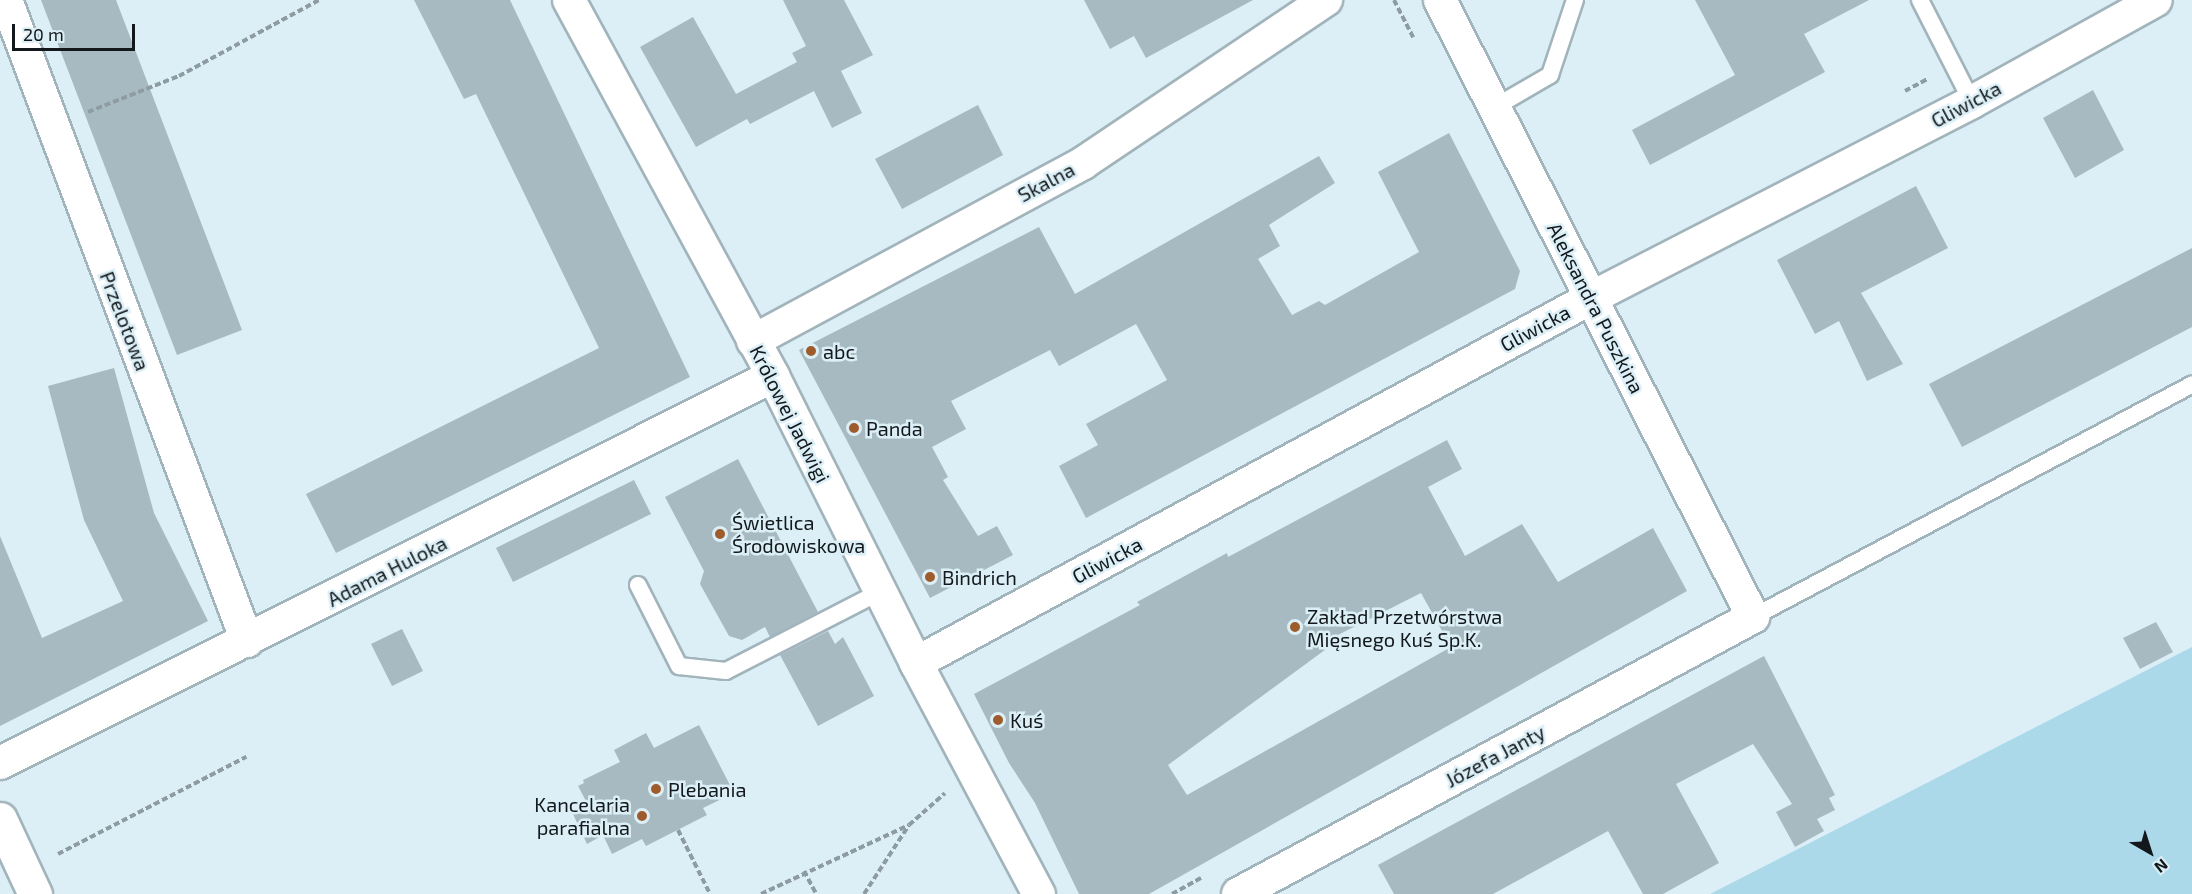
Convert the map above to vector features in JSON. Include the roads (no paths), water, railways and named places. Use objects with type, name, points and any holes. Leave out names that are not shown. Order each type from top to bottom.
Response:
[{"type":"street","name":"Przelotowa","points":[[6,0],[247,641]]},
{"type":"street","name":"Królowej Jadwigi","points":[[569,0],[773,376],[916,663],[1039,894]]},
{"type":"street","name":"Skalna","points":[[753,340],[1083,163],[1326,0]]},
{"type":"street","name":"Aleksandra Puszkina","points":[[1440,0],[1753,617]]},
{"type":"street","name":"Gliwicka","points":[[916,663],[1591,298],[1972,102],[2156,0]]},
{"type":"street","name":"Adama Huloka","points":[[0,763],[773,376]]},
{"type":"street","name":"Józefa Janty","points":[[1238,894],[1753,617]]},
{"type":"street","points":[[0,819],[35,894]]},
{"type":"lane","points":[[1495,107],[1550,75],[1575,0]]},
{"type":"lane","points":[[1920,0],[1972,102]]},
{"type":"lane","points":[[1753,617],[2192,385]]},
{"type":"lane","points":[[638,585],[680,666],[726,671],[880,592]]},
{"type":"place","name":"abc","points":[[811,351]]},
{"type":"place","name":"Panda","points":[[854,428]]},
{"type":"place","name":"Świetlica Środowiskowa","points":[[720,534]]},
{"type":"place","name":"Bindrich","points":[[930,577]]},
{"type":"place","name":"Zakład Przetwórstwa Mięsnego Kuś Sp.K.","points":[[1295,627]]},
{"type":"place","name":"Kuś","points":[[998,720]]},
{"type":"place","name":"Plebania","points":[[656,789]]},
{"type":"place","name":"Kancelaria parafialna","points":[[642,816]]}]
